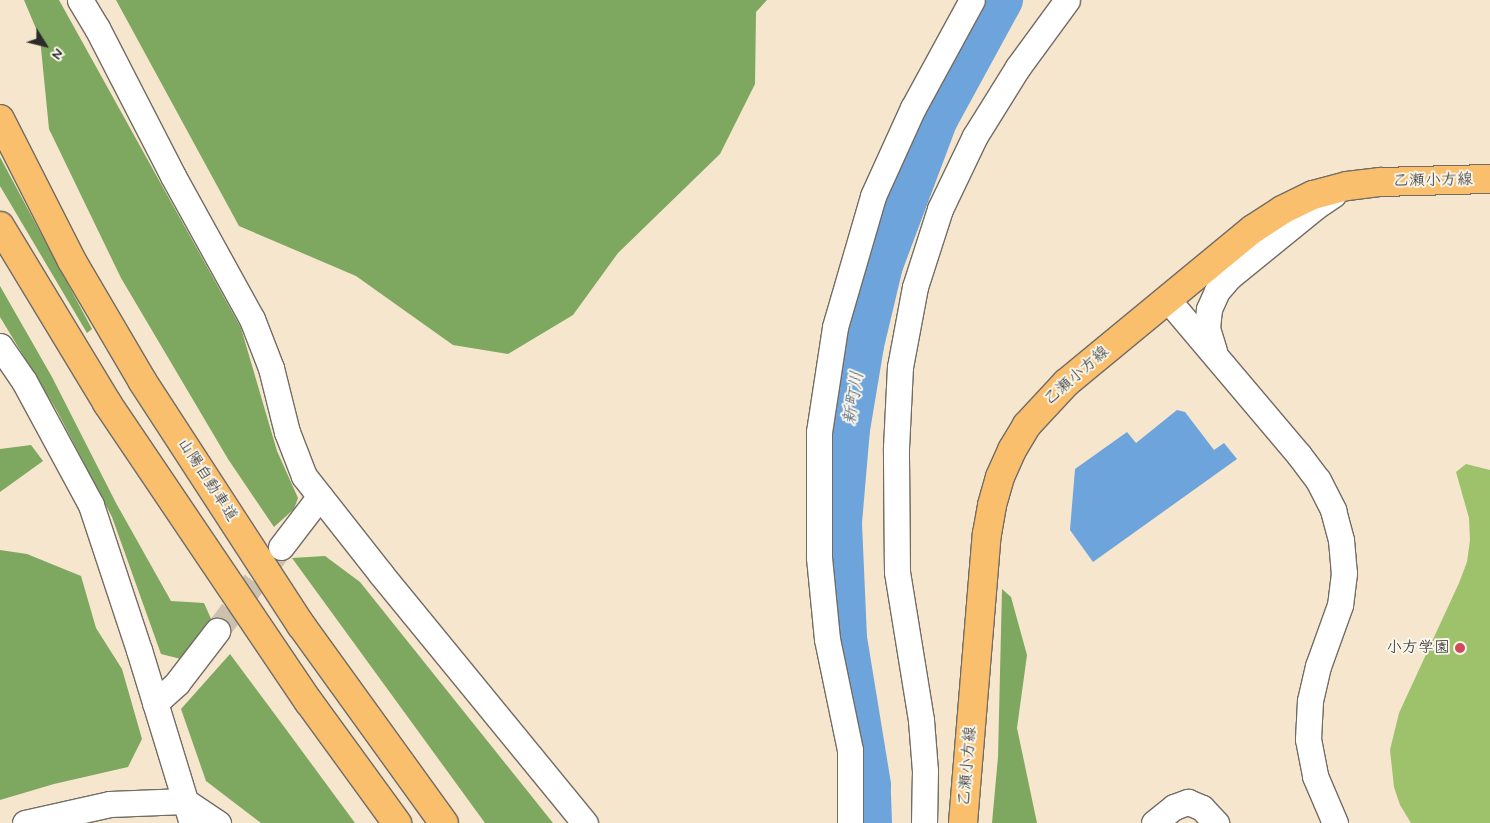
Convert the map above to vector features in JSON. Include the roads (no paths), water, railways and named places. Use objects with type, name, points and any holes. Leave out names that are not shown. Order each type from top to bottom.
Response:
[{"type":"main road","name":"山陽自動車道","points":[[0,119],[72,262],[143,382],[301,625],[444,823]]},
{"type":"main road","name":"乙瀬小方線","points":[[963,823],[987,534],[992,505],[1000,477],[1022,434],[1045,403],[1066,383],[1253,230],[1282,210],[1322,193],[1347,186],[1381,182],[1490,179]]},
{"type":"main road","points":[[0,226],[112,411],[308,702],[397,823]]},
{"type":"street","points":[[80,0],[97,28],[173,176],[252,319],[271,368],[287,432],[304,476],[380,574],[585,823]]},
{"type":"street","points":[[850,823],[850,750],[828,639],[818,556],[819,432],[834,327],[873,196],[913,108],[972,0]]},
{"type":"street","points":[[924,823],[925,771],[922,720],[897,572],[896,448],[900,367],[915,287],[940,210],[975,136],[1018,67],[1067,0]]},
{"type":"street","points":[[1221,363],[1211,347],[1207,328],[1209,309],[1217,291],[1229,277],[1315,207],[1335,194],[1357,185],[1381,182]]},
{"type":"street","points":[[1168,300],[1318,480],[1333,510],[1341,540],[1344,573],[1340,605],[1318,666],[1310,701],[1308,739],[1315,776],[1328,811],[1335,823]]},
{"type":"street","points":[[0,346],[24,381],[91,506],[188,812]]},
{"type":"street","points":[[281,547],[320,496]]},
{"type":"street","points":[[155,703],[177,683],[217,631]]},
{"type":"street","points":[[1154,823],[1174,807],[1188,802],[1202,808],[1216,823]]},
{"type":"street","points":[[25,823],[110,804],[188,812],[218,823]]},
{"type":"water","points":[[1177,410],[1185,412],[1214,450],[1224,443],[1237,459],[1093,562],[1070,530],[1075,469],[1127,432],[1136,443]]},
{"type":"waterway","name":"新町川","points":[[871,823],[870,785],[846,638],[841,522],[849,429],[863,345],[882,265],[937,119],[1002,0]]},
{"type":"tunnel","points":[[217,631],[281,547]]},
{"type":"place","name":"小方学園","points":[[1460,648]]}]
